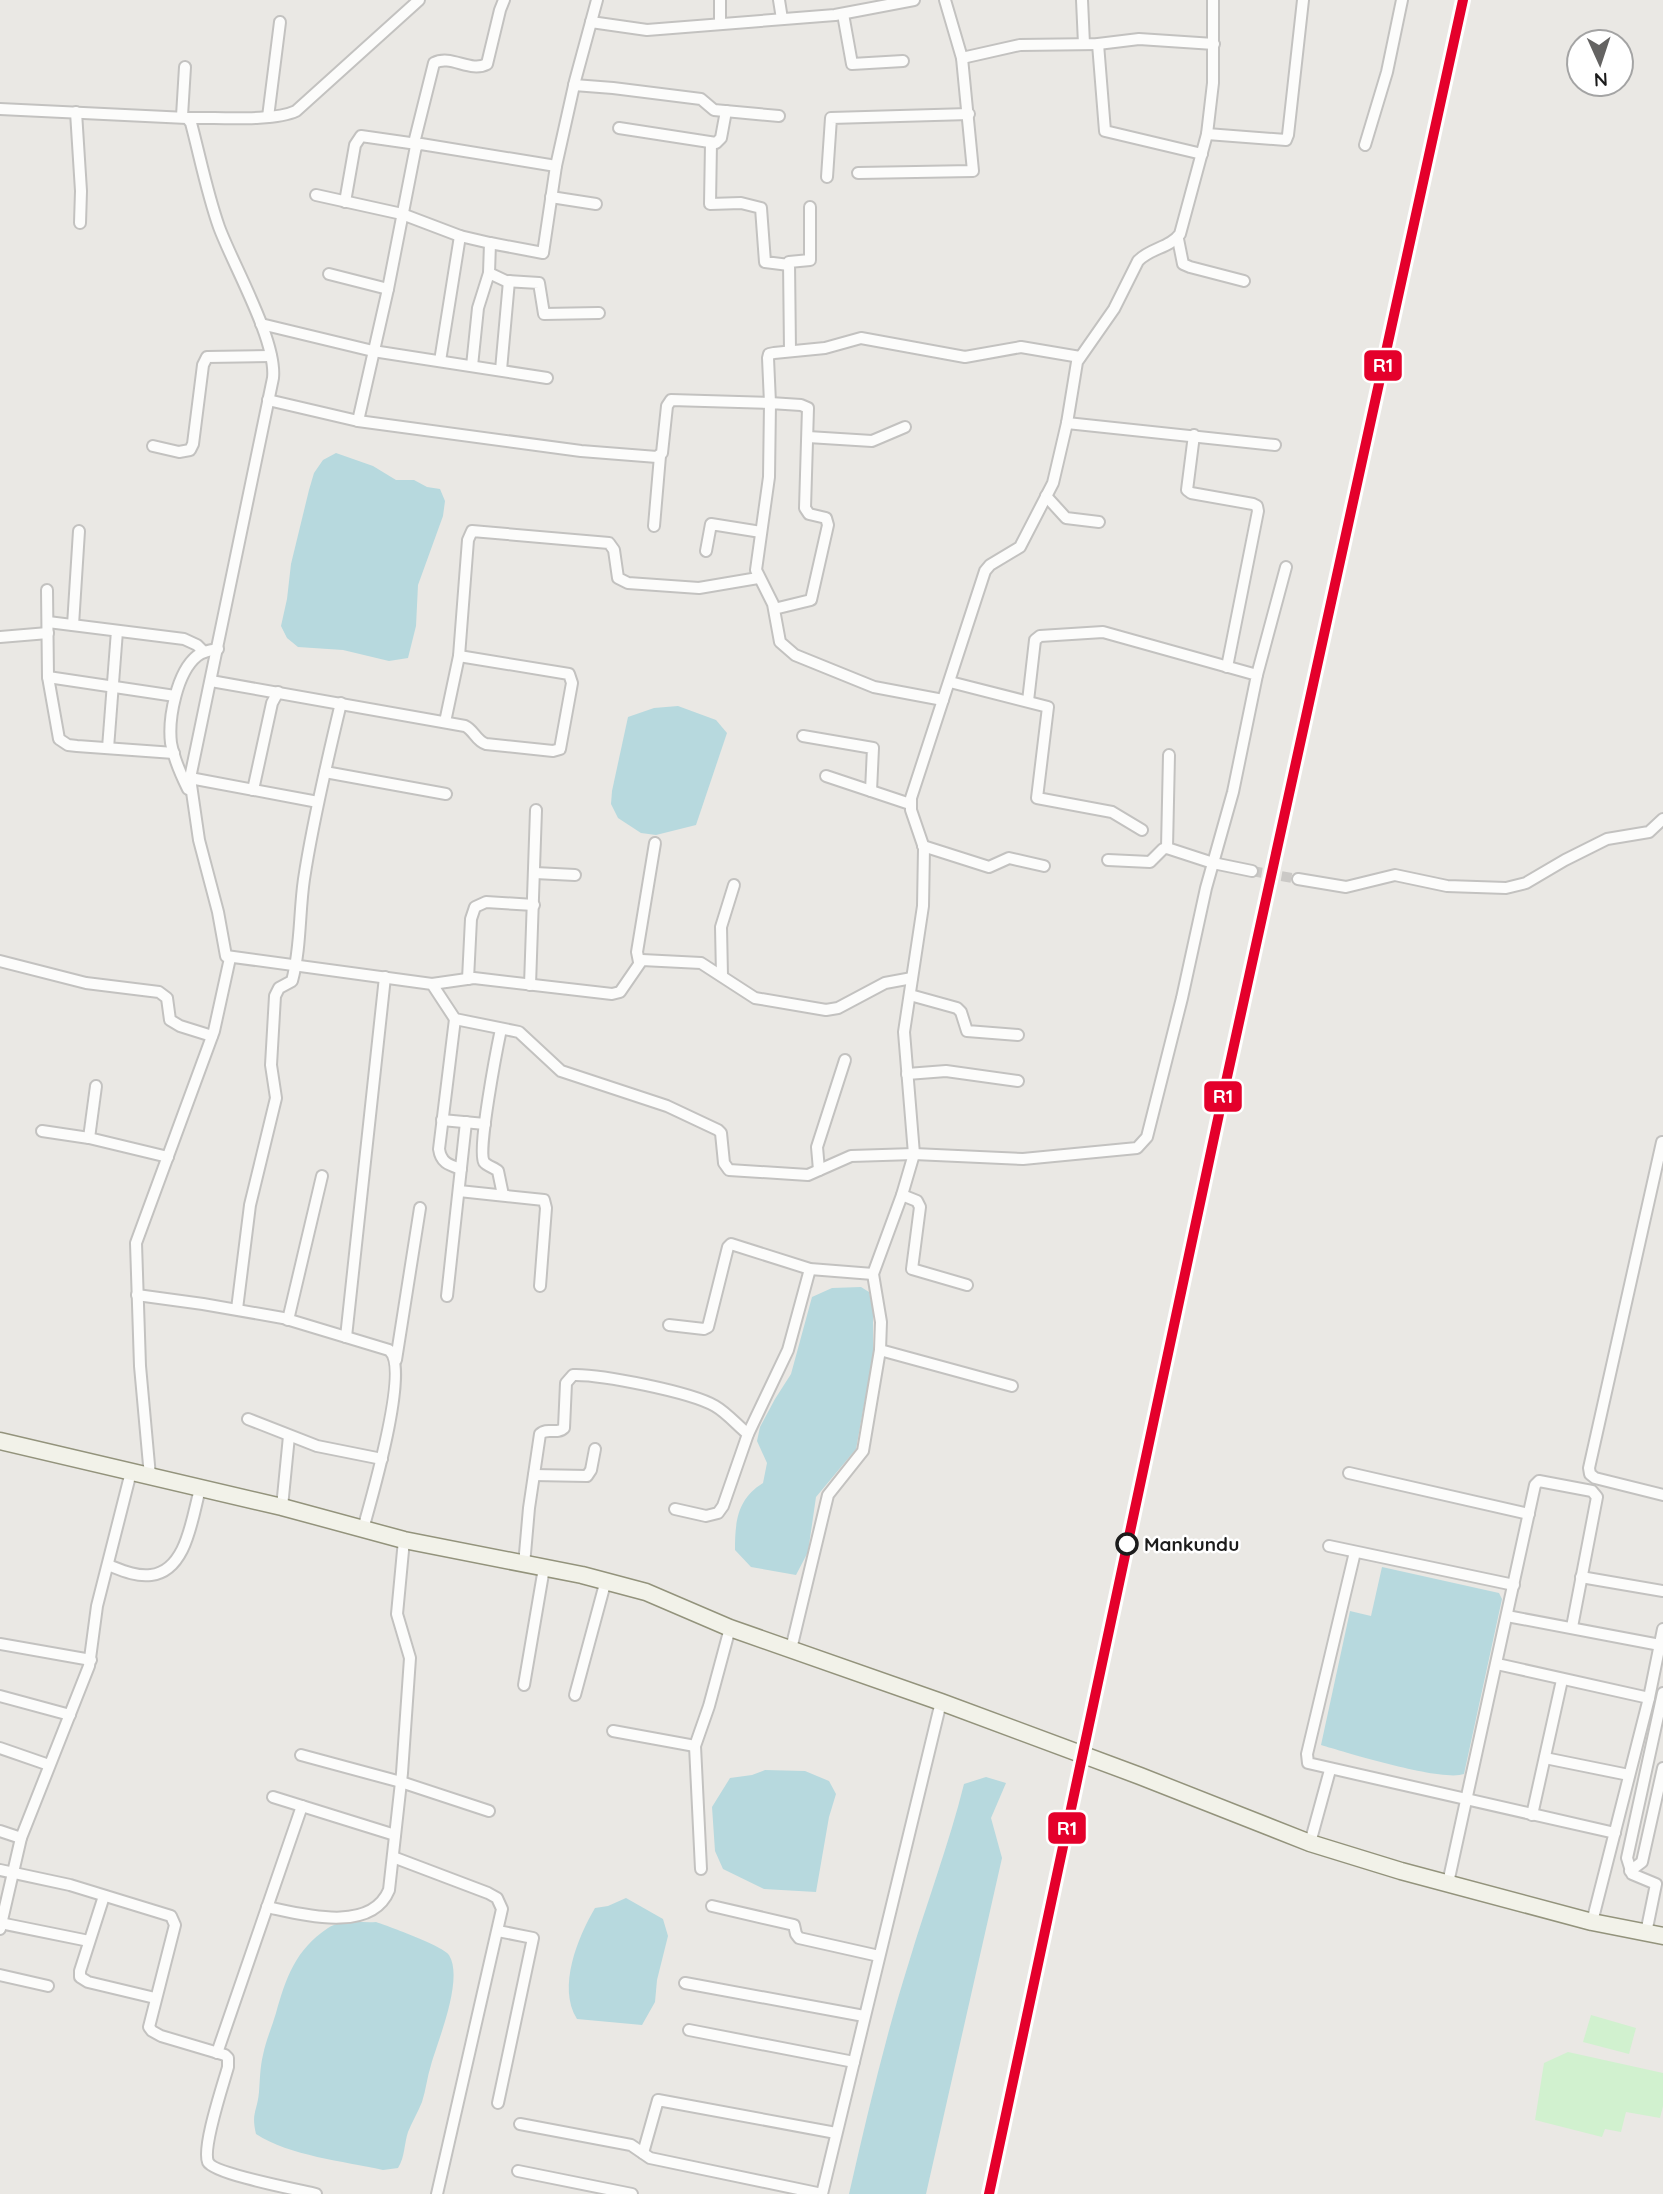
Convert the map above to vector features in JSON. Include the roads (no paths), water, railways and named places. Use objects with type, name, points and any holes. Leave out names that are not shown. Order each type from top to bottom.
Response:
[{"type":"street","points":[[0,109],[185,117],[282,116],[296,111],[419,0]]},
{"type":"street","points":[[358,421],[434,63],[442,60],[480,68],[487,64],[500,10],[505,0]]},
{"type":"street","points":[[316,195],[402,214],[460,236],[543,253],[556,166],[597,0]]},
{"type":"street","points":[[720,0],[720,24]]},
{"type":"street","points":[[779,0],[782,19]]},
{"type":"street","points":[[591,22],[647,30],[844,13],[914,0]]},
{"type":"street","points":[[858,173],[973,171],[962,58],[945,0]]},
{"type":"street","points":[[1082,0],[1084,44]]},
{"type":"street","points":[[1213,0],[1214,44],[1207,134],[1178,239],[1183,264],[1244,281]]},
{"type":"street","points":[[1207,134],[1286,140],[1289,135],[1303,0]]},
{"type":"street","points":[[1366,145],[1387,72],[1402,0]]},
{"type":"street","points":[[844,13],[852,64],[903,61]]},
{"type":"street","points":[[268,117],[280,22]]},
{"type":"street","points":[[962,58],[1020,45],[1098,44],[1139,39],[1214,44]]},
{"type":"street","points":[[1098,44],[1105,131],[1202,155]]},
{"type":"street","points":[[185,67],[185,117],[191,123],[212,205],[261,324],[274,372],[190,778],[199,840],[218,912],[224,952],[230,958],[432,984],[468,979],[617,994],[639,962],[701,963],[760,1000],[826,1010],[838,1007],[885,983],[912,978]]},
{"type":"street","points":[[574,85],[701,99],[714,110],[779,116]]},
{"type":"street","points":[[619,128],[711,143],[719,141],[726,111]]},
{"type":"street","points":[[76,112],[81,191],[80,223]]},
{"type":"street","points":[[827,177],[831,118],[969,114]]},
{"type":"street","points":[[345,202],[355,145],[361,136],[556,166]]},
{"type":"street","points":[[711,143],[710,204],[741,203],[761,208],[765,262],[789,265]]},
{"type":"street","points":[[551,197],[596,204]]},
{"type":"street","points":[[790,351],[789,261],[810,260],[810,207]]},
{"type":"street","points":[[440,361],[460,236]]},
{"type":"street","points":[[791,1649],[828,1494],[863,1451],[880,1350],[881,1322],[873,1274],[914,1154],[904,1032],[923,906],[923,846],[910,804],[987,568],[1020,547],[1055,478],[1080,357],[1114,309],[1138,261],[1178,239]]},
{"type":"street","points":[[472,366],[478,308],[489,273],[490,243]]},
{"type":"street","points":[[489,273],[509,281],[539,283],[544,314],[599,313]]},
{"type":"street","points":[[329,274],[388,289]]},
{"type":"street","points":[[501,370],[509,281]]},
{"type":"street","points":[[261,324],[373,351],[547,377]]},
{"type":"street","points":[[943,700],[874,687],[795,655],[780,642],[774,609],[756,570],[769,477],[769,354],[825,348],[861,338],[965,357],[1021,348],[1080,357]]},
{"type":"street","points":[[153,446],[179,452],[190,450],[207,357],[271,356]]},
{"type":"street","points":[[268,400],[358,421],[580,451],[660,456]]},
{"type":"street","points":[[654,526],[660,456],[667,406],[671,400],[770,403],[808,408],[805,509],[809,514],[826,518],[828,525],[811,600],[774,609]]},
{"type":"street","points":[[1067,423],[1275,444]]},
{"type":"street","points":[[808,437],[872,441],[905,427]]},
{"type":"street","points":[[1194,435],[1187,490],[1191,493],[1253,504],[1258,511],[1227,667]]},
{"type":"street","points":[[1046,496],[1066,518],[1099,522]]},
{"type":"street","points":[[706,551],[711,524],[761,532]]},
{"type":"street","points":[[73,625],[79,531]]},
{"type":"street","points":[[445,722],[458,656],[468,540],[472,531],[609,543],[614,550],[618,578],[628,583],[687,589],[758,578]]},
{"type":"street","points":[[455,1019],[524,1035],[555,1067],[569,1075],[667,1106],[718,1130],[721,1133],[725,1168],[729,1170],[808,1175],[851,1156],[914,1154],[1031,1159],[1137,1148],[1147,1137],[1213,863],[1233,792],[1257,676],[1286,567]]},
{"type":"street","points":[[47,590],[48,677],[59,739],[68,745],[174,753]]},
{"type":"street","points":[[0,636],[73,625],[184,639],[204,652]]},
{"type":"street","points":[[108,748],[117,631]]},
{"type":"street","points":[[1028,701],[1035,640],[1040,636],[1103,632],[1257,676]]},
{"type":"street","points":[[192,797],[174,753],[170,732],[175,696],[192,661],[204,652],[218,649]]},
{"type":"street","points":[[211,681],[445,722],[470,729],[478,740],[486,744],[553,751],[559,749],[572,683],[569,674],[458,656]]},
{"type":"street","points":[[48,677],[175,696]]},
{"type":"street","points":[[950,682],[1048,707],[1037,798],[1112,812],[1142,830]]},
{"type":"street","points":[[253,790],[272,704],[278,692]]},
{"type":"street","points":[[237,1309],[250,1205],[276,1098],[271,1065],[275,996],[279,988],[292,981],[296,966],[304,881],[324,772],[341,703]]},
{"type":"street","points":[[803,736],[873,748],[871,791]]},
{"type":"street","points":[[1167,849],[1169,755]]},
{"type":"street","points":[[324,772],[446,794]]},
{"type":"street","points":[[827,776],[910,804]]},
{"type":"street","points":[[190,778],[318,802]]},
{"type":"street","points":[[530,985],[536,810]]},
{"type":"street","points":[[1298,879],[1346,887],[1395,875],[1447,886],[1506,888],[1526,884],[1607,839],[1649,832],[1663,819]]},
{"type":"street","points":[[639,962],[637,952],[655,843]]},
{"type":"street","points":[[923,846],[989,867],[1009,859],[1044,866]]},
{"type":"street","points":[[1108,860],[1150,862],[1163,849],[1167,849],[1252,871]]},
{"type":"street","points":[[535,873],[575,875]]},
{"type":"street","points":[[722,976],[721,927],[734,885]]},
{"type":"street","points":[[468,979],[471,919],[475,907],[486,902],[534,905]]},
{"type":"street","points":[[150,1476],[140,1366],[136,1243],[212,1036],[230,958]]},
{"type":"street","points":[[0,961],[86,983],[159,992],[167,998],[170,1020],[212,1036]]},
{"type":"street","points":[[346,1337],[385,977]]},
{"type":"street","points":[[432,984],[455,1019],[439,1153],[446,1164],[461,1169]]},
{"type":"street","points":[[910,995],[957,1008],[961,1012],[965,1029],[970,1032],[1018,1035]]},
{"type":"street","points":[[501,1029],[485,1124],[484,1162],[500,1174],[503,1195]]},
{"type":"street","points":[[819,1170],[817,1147],[845,1059]]},
{"type":"street","points":[[907,1074],[946,1071],[1018,1081]]},
{"type":"street","points":[[89,1138],[96,1086]]},
{"type":"street","points":[[442,1120],[485,1124]]},
{"type":"street","points":[[447,1296],[466,1122]]},
{"type":"street","points":[[42,1131],[89,1138],[168,1157]]},
{"type":"street","points":[[1662,1143],[1588,1468],[1595,1478],[1663,1495]]},
{"type":"street","points":[[288,1320],[322,1176]]},
{"type":"street","points":[[458,1191],[541,1199],[546,1203],[540,1286]]},
{"type":"street","points":[[902,1195],[917,1201],[920,1207],[912,1269],[967,1285]]},
{"type":"street","points":[[363,1529],[382,1460],[420,1208]]},
{"type":"street","points":[[669,1325],[704,1329],[708,1327],[731,1244],[810,1269],[873,1274]]},
{"type":"street","points":[[675,1509],[706,1516],[718,1513],[723,1506],[748,1434],[788,1350],[810,1269]]},
{"type":"street","points":[[137,1295],[237,1309],[288,1320],[389,1350],[396,1360]]},
{"type":"street","points":[[880,1350],[1012,1386]]},
{"type":"street","points":[[524,1565],[540,1434],[564,1428],[566,1383],[572,1375],[606,1378],[699,1398],[723,1412],[748,1434]]},
{"type":"street","points":[[248,1419],[317,1446],[382,1460]]},
{"type":"street","points":[[282,1507],[289,1436]]},
{"type":"street","points":[[0,1441],[282,1507],[404,1540],[607,1580],[646,1592],[730,1628],[942,1702],[1140,1776],[1310,1843],[1401,1871],[1592,1922],[1663,1936]]},
{"type":"street","points":[[534,1475],[587,1476],[591,1470],[595,1449]]},
{"type":"street","points":[[89,1941],[0,1925],[21,1838],[91,1660],[94,1620],[131,1472]]},
{"type":"street","points":[[1349,1473],[1530,1514]]},
{"type":"street","points":[[1448,1884],[1535,1485],[1539,1481],[1595,1493],[1597,1500],[1572,1627]]},
{"type":"street","points":[[108,1566],[130,1573],[152,1575],[171,1565],[179,1556],[200,1489]]},
{"type":"street","points":[[267,1907],[326,1919],[340,1918],[374,1908],[385,1900],[389,1890],[401,1782],[410,1658],[397,1614],[404,1540]]},
{"type":"street","points":[[1329,1546],[1514,1585]]},
{"type":"street","points":[[1355,1552],[1307,1754],[1311,1765],[1615,1833]]},
{"type":"street","points":[[524,1685],[544,1568]]},
{"type":"street","points":[[1581,1577],[1663,1591]]},
{"type":"street","points":[[575,1695],[607,1580]]},
{"type":"street","points":[[1507,1616],[1660,1645]]},
{"type":"street","points":[[701,1869],[695,1746],[730,1628]]},
{"type":"street","points":[[1592,1922],[1649,1698],[1663,1629]]},
{"type":"street","points":[[0,1644],[91,1660]]},
{"type":"street","points":[[1497,1664],[1649,1698]]},
{"type":"street","points":[[1532,1815],[1562,1680]]},
{"type":"street","points":[[1646,1933],[1656,1884],[1632,1874],[1627,1858],[1663,1693]]},
{"type":"street","points":[[0,1696],[70,1715]]},
{"type":"street","points":[[520,2124],[631,2144],[650,2158],[822,2194],[942,1702]]},
{"type":"street","points":[[613,1731],[695,1746]]},
{"type":"street","points":[[0,1748],[49,1765]]},
{"type":"street","points":[[1650,1753],[1663,1755]]},
{"type":"street","points":[[301,1755],[401,1782],[489,1811]]},
{"type":"street","points":[[1545,1758],[1629,1775]]},
{"type":"street","points":[[1630,1871],[1642,1861],[1663,1768]]},
{"type":"street","points":[[1310,1843],[1330,1769]]},
{"type":"street","points":[[273,1797],[395,1835]]},
{"type":"street","points":[[216,2053],[302,1806]]},
{"type":"street","points":[[0,1831],[21,1838]]},
{"type":"street","points":[[393,1857],[497,1898],[502,1909],[437,2194]]},
{"type":"street","points":[[0,1870],[162,1911],[174,1919],[174,1930],[148,2022],[152,2031],[225,2056],[229,2062],[209,2138],[208,2161],[212,2166],[244,2178],[316,2194]]},
{"type":"street","points":[[104,1896],[79,1973],[82,1980],[155,1998]]},
{"type":"street","points":[[712,1906],[794,1925],[799,1938],[879,1956]]},
{"type":"street","points":[[498,1931],[533,1938],[498,2103]]},
{"type":"street","points":[[0,1975],[48,1986]]},
{"type":"street","points":[[685,1983],[864,2016]]},
{"type":"street","points":[[689,2030],[854,2062]]},
{"type":"street","points":[[643,2153],[658,2100],[836,2133]]},
{"type":"street","points":[[518,2171],[632,2194]]},
{"type":"water","points":[[336,453],[373,466],[396,480],[414,480],[427,487],[440,489],[445,501],[443,516],[418,585],[416,626],[408,658],[389,661],[343,650],[298,647],[287,638],[281,626],[291,564],[314,473],[323,460]]},
{"type":"water","points":[[678,706],[716,720],[727,733],[696,825],[656,835],[641,833],[618,818],[611,804],[628,717],[654,708]]},
{"type":"water","points":[[861,1287],[869,1292],[873,1310],[873,1356],[856,1449],[816,1497],[808,1552],[796,1575],[751,1567],[735,1550],[736,1530],[743,1504],[754,1489],[763,1483],[767,1463],[757,1441],[760,1427],[791,1374],[812,1297],[832,1288]]},
{"type":"water","points":[[1382,1567],[1499,1593],[1502,1599],[1464,1774],[1436,1774],[1416,1770],[1321,1745],[1350,1611],[1371,1616]]},
{"type":"water","points":[[765,1770],[805,1771],[829,1781],[836,1794],[829,1817],[816,1892],[764,1889],[723,1869],[715,1851],[712,1807],[730,1778]]},
{"type":"water","points":[[986,1777],[1006,1783],[991,1818],[1002,1858],[926,2194],[849,2194],[892,2019],[964,1784]]},
{"type":"water","points":[[626,1898],[663,1919],[668,1936],[657,1980],[655,2002],[642,2025],[577,2019],[571,2006],[569,1977],[582,1933],[595,1908]]},
{"type":"water","points":[[345,1922],[376,1922],[445,1951],[453,1966],[452,1994],[448,2010],[423,2097],[408,2132],[402,2159],[398,2168],[383,2170],[285,2148],[256,2134],[254,2121],[264,2049],[293,1966],[307,1946],[333,1925]]},
{"type":"tunnel","points":[[1252,871],[1298,879]]},
{"type":"place","name":"Mankundu","points":[[1127,1544]]}]
